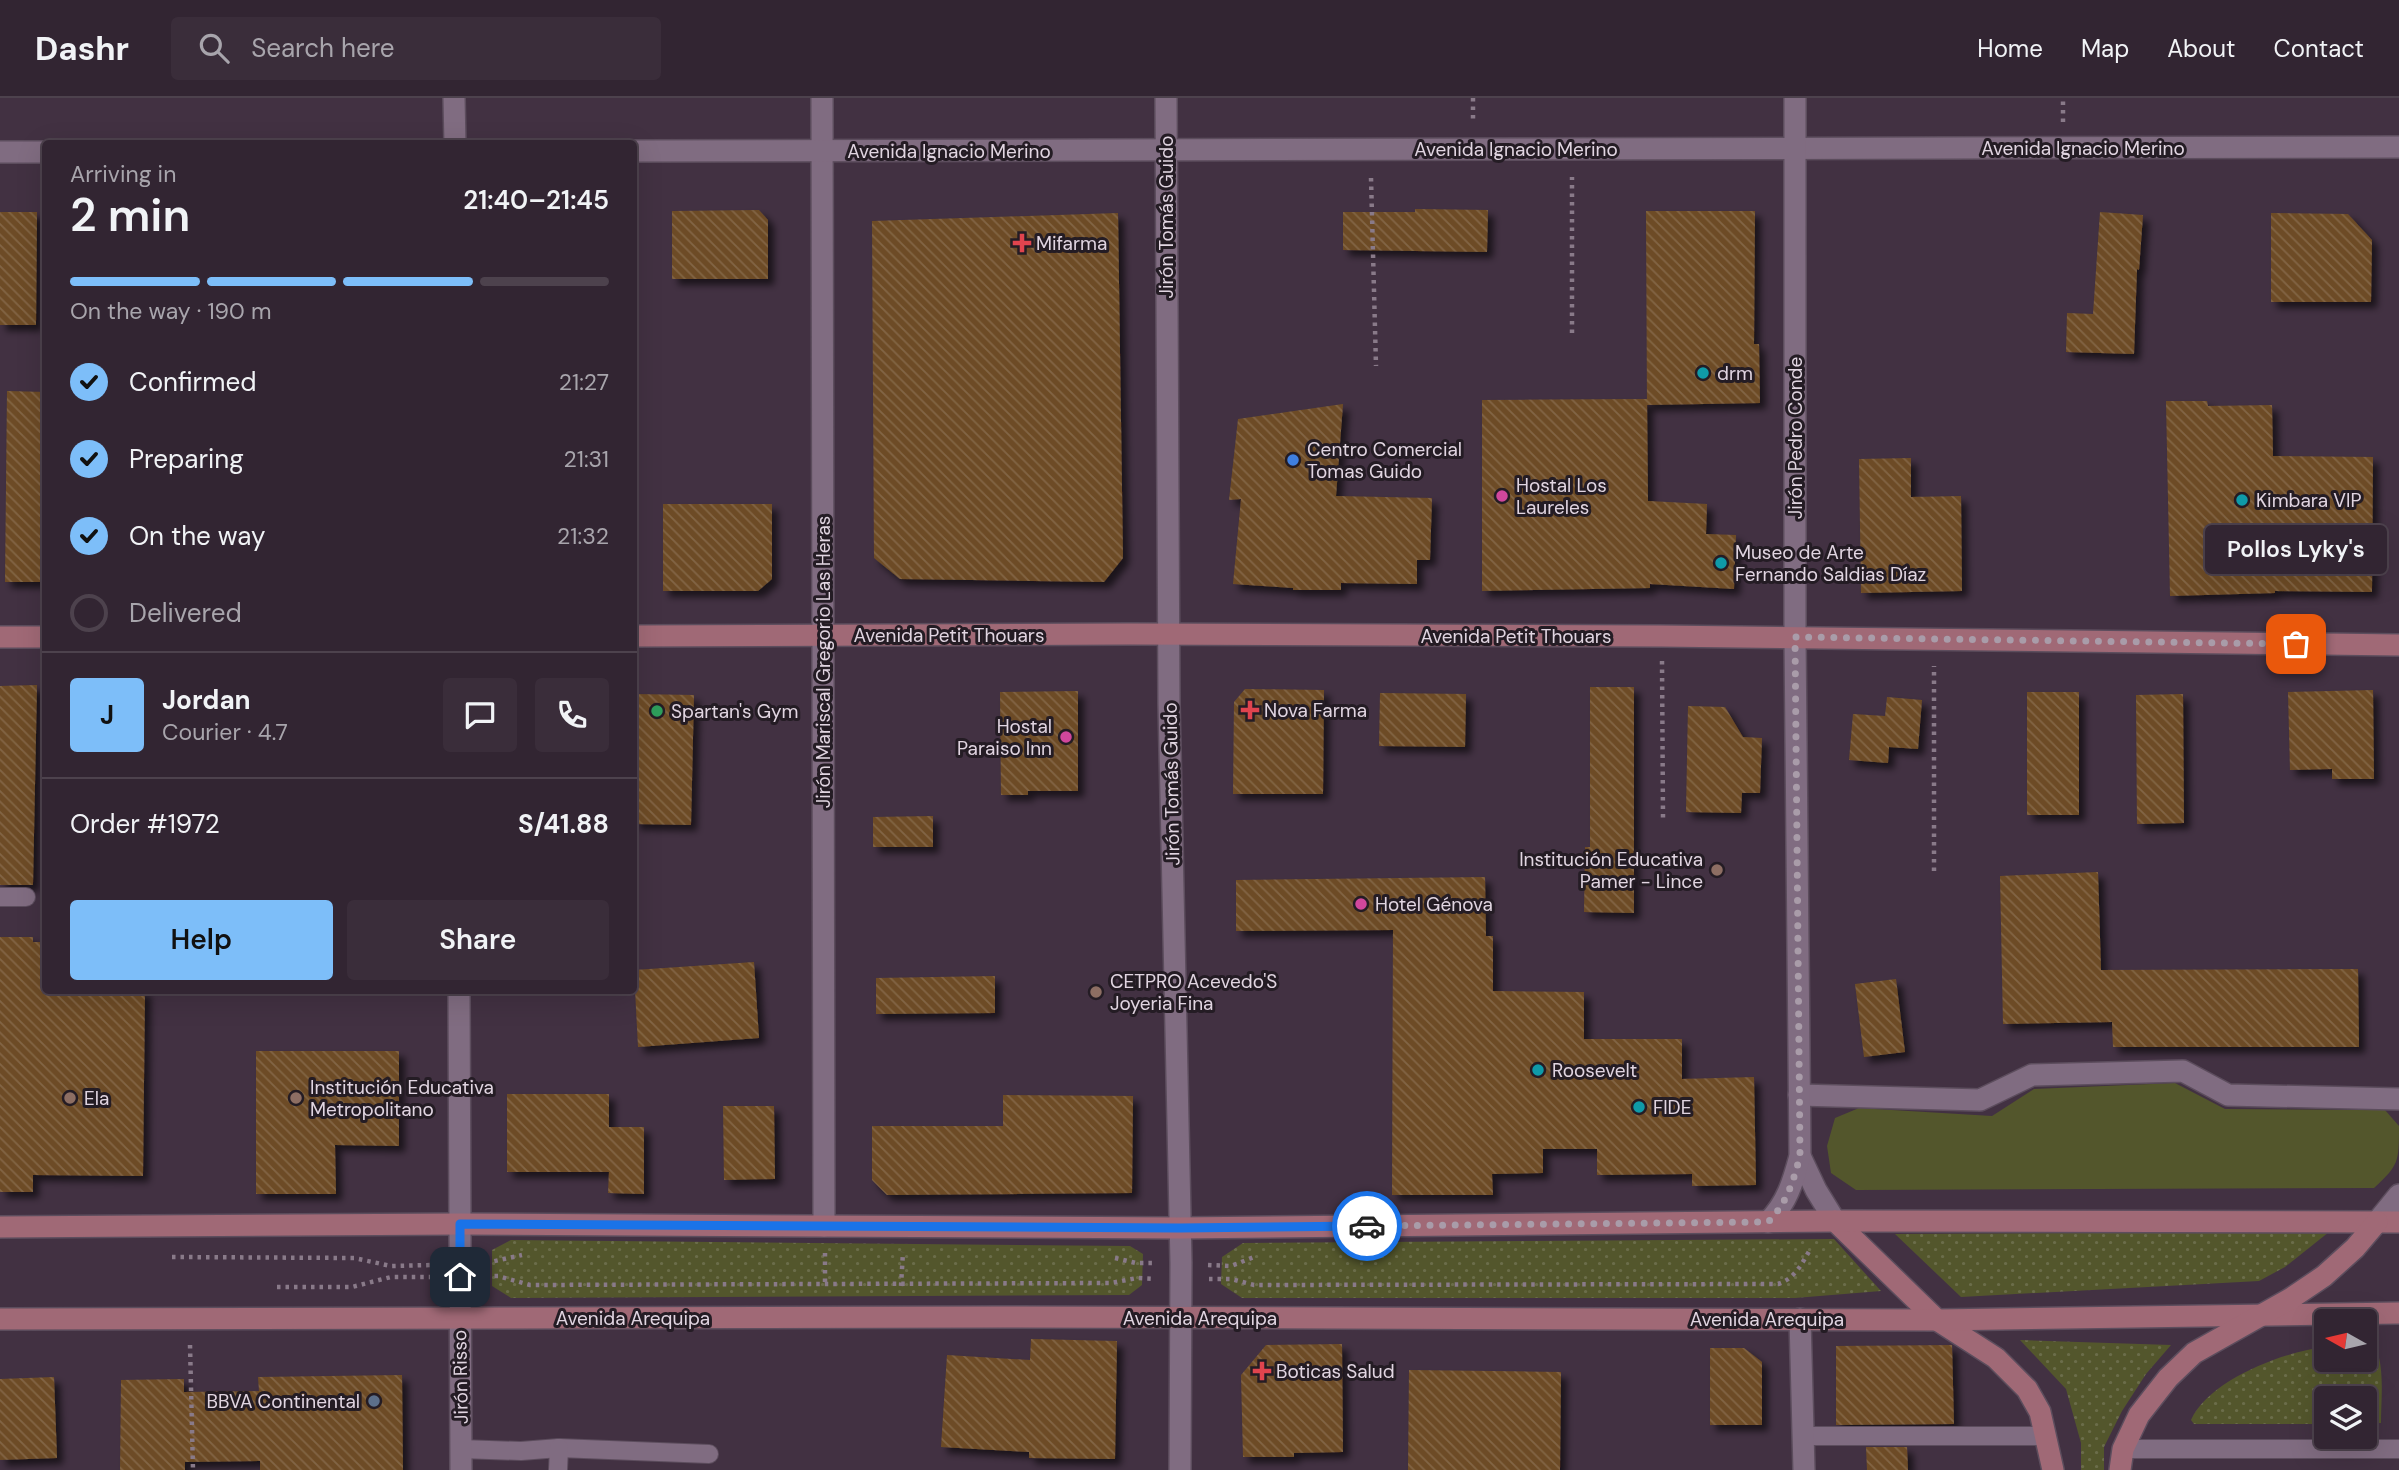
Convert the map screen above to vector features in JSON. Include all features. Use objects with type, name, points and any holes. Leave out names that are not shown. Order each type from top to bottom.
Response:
[{"type":"main road","name":"Avenida Petit Thouars","points":[[637,636],[1661,636],[2399,645]]},
{"type":"main road","points":[[0,637],[42,637]]},
{"type":"main road","points":[[0,1227],[460,1224],[1179,1228],[1835,1221],[2399,1222]]},
{"type":"main road","points":[[1835,1221],[1937,1320],[1996,1358],[2027,1389],[2040,1412],[2053,1470]]},
{"type":"main road","points":[[2122,1460],[2139,1415],[2168,1378],[2194,1353],[2324,1276],[2355,1248],[2377,1222]]},
{"type":"main road","name":"Avenida Arequipa","points":[[0,1319],[1181,1317],[1937,1320],[2399,1313]]},
{"type":"street","points":[[454,98],[455,140]]},
{"type":"street","name":"Jirón Mariscal Gregorio Las Heras","points":[[822,98],[824,1226]]},
{"type":"street","name":"Jirón Tomás Guido","points":[[1166,98],[1168,635],[1181,1279],[1180,1470]]},
{"type":"street","name":"Jirón Pedro Conde","points":[[1768,1222],[1781,1209],[1787,1198],[1800,1156],[1795,637],[1795,98]]},
{"type":"street","name":"Avenida Ignacio Merino","points":[[637,151],[2399,147]]},
{"type":"street","points":[[0,152],[42,152]]},
{"type":"street","name":"Jirón Risso","points":[[458,994],[461,1460]]},
{"type":"street","points":[[1799,1096],[1980,1100],[2032,1075],[2183,1071],[2228,1095],[2399,1099]]},
{"type":"street","name":"Jirón Pedro Conde","points":[[1800,1156],[1835,1221]]},
{"type":"street","points":[[2377,1222],[2399,1195]]},
{"type":"street","points":[[1800,1319],[1804,1470]]},
{"type":"lane","points":[[0,897],[26,897]]},
{"type":"lane","points":[[1803,1436],[2046,1436]]},
{"type":"lane","points":[[461,1460],[559,1448],[709,1454]]},
{"type":"lane","points":[[558,1470],[559,1448]]},
{"type":"lane","points":[[2122,1460],[2399,1448]]},
{"type":"path","points":[[1572,149],[1572,333]]},
{"type":"path","points":[[1371,150],[1376,366]]},
{"type":"path","points":[[1661,636],[1663,818]]},
{"type":"path","points":[[1934,639],[1934,871]]},
{"type":"path","points":[[824,1226],[827,1319]]},
{"type":"path","points":[[903,1227],[903,1318]]},
{"type":"path","points":[[352,1287],[391,1277],[498,1276],[530,1285],[1111,1283],[1136,1278],[1231,1279],[1254,1285],[1778,1284],[1795,1275],[1811,1248]]},
{"type":"path","points":[[190,1318],[193,1470]]},
{"type":"green space","points":[[2175,1083],[2225,1109],[2385,1110],[2399,1126],[2396,1162],[2374,1188],[1856,1190],[1831,1173],[1827,1146],[1835,1118],[1859,1108],[1992,1116],[2034,1089]]},
{"type":"green space","points":[[2329,1232],[2285,1267],[2259,1281],[1961,1297],[1895,1234]]},
{"type":"green space","points":[[1834,1239],[1881,1291],[1795,1298],[1242,1298],[1221,1284],[1222,1257],[1243,1243]]},
{"type":"green space","points":[[511,1240],[1130,1246],[1143,1254],[1142,1285],[1129,1295],[511,1298],[492,1286],[492,1250]]},
{"type":"green space","points":[[2020,1340],[2171,1345],[2146,1374],[2122,1411],[2104,1447],[2104,1470],[2081,1470],[2081,1443],[2066,1389]]},
{"type":"green space","points":[[2314,1349],[2314,1372],[2377,1372],[2377,1351],[2382,1383],[2381,1423],[2377,1423],[2377,1386],[2314,1386],[2314,1424],[2194,1424],[2191,1420],[2214,1392],[2231,1380],[2270,1361]]},
{"type":"building","points":[[1415,209],[1488,210],[1487,252],[1343,250],[1343,212],[1415,212]]},
{"type":"building","points":[[759,210],[768,220],[768,279],[672,279],[672,211]]},
{"type":"building","points":[[1646,211],[1755,211],[1754,344],[1759,344],[1760,403],[1647,405]]},
{"type":"building","points":[[0,212],[37,212],[36,325],[0,325]]},
{"type":"building","points":[[2100,212],[2143,215],[2139,270],[2137,269],[2134,354],[2066,352],[2067,313],[2093,314]]},
{"type":"building","points":[[1118,213],[1123,558],[1104,582],[900,579],[874,558],[872,221]]},
{"type":"building","points":[[2271,213],[2348,214],[2372,240],[2371,302],[2271,302]]},
{"type":"building","points":[[7,391],[42,392],[42,582],[5,582]]},
{"type":"building","points":[[1647,399],[1648,501],[1707,504],[1706,534],[1736,535],[1734,589],[1650,584],[1650,588],[1482,591],[1482,400]]},
{"type":"building","points":[[2166,401],[2207,401],[2208,406],[2272,405],[2273,456],[2373,457],[2372,592],[2275,591],[2170,596]]},
{"type":"building","points":[[1343,404],[1336,496],[1432,498],[1430,560],[1417,560],[1417,584],[1341,583],[1341,590],[1293,590],[1233,584],[1241,499],[1229,500],[1238,419]]},
{"type":"building","points":[[1911,458],[1911,497],[1961,496],[1962,591],[1861,593],[1859,459]]},
{"type":"building","points":[[663,504],[772,504],[772,579],[758,591],[663,591]]},
{"type":"building","points":[[37,685],[33,885],[0,885],[0,686]]},
{"type":"building","points":[[1590,687],[1634,687],[1634,913],[1584,912],[1585,847],[1590,847]]},
{"type":"building","points":[[1245,689],[1324,690],[1323,794],[1233,794],[1234,702]]},
{"type":"building","points":[[2373,690],[2374,779],[2332,779],[2332,769],[2290,770],[2288,692]]},
{"type":"building","points":[[1078,691],[1078,791],[1028,791],[1028,795],[1001,795],[1000,692]]},
{"type":"building","points":[[2027,692],[2079,692],[2079,815],[2027,815]]},
{"type":"building","points":[[1380,693],[1466,694],[1465,747],[1379,746]]},
{"type":"building","points":[[637,694],[694,695],[691,825],[637,824]]},
{"type":"building","points":[[2183,694],[2184,823],[2137,824],[2136,695]]},
{"type":"building","points":[[1887,697],[1922,700],[1918,749],[1889,747],[1888,763],[1849,760],[1853,714],[1885,716]]},
{"type":"building","points":[[1688,706],[1725,707],[1743,737],[1762,738],[1760,793],[1742,793],[1741,813],[1686,812]]},
{"type":"building","points":[[933,816],[933,847],[873,847],[873,817]]},
{"type":"building","points":[[2098,872],[2101,970],[2358,969],[2359,1047],[2113,1047],[2112,1022],[2003,1024],[2000,876]]},
{"type":"building","points":[[1485,877],[1486,936],[1493,936],[1493,991],[1584,992],[1584,1039],[1682,1039],[1682,1079],[1754,1077],[1756,1185],[1692,1186],[1692,1174],[1597,1175],[1597,1149],[1543,1149],[1543,1173],[1492,1174],[1493,1195],[1392,1195],[1393,930],[1236,931],[1236,880]]},
{"type":"building","points":[[0,937],[33,937],[33,942],[42,942],[42,994],[145,994],[143,1176],[33,1175],[33,1192],[0,1192]]},
{"type":"building","points":[[754,962],[759,1038],[638,1047],[637,970]]},
{"type":"building","points":[[995,976],[995,1013],[876,1014],[876,978]]},
{"type":"building","points":[[1896,979],[1905,1052],[1864,1057],[1855,984]]},
{"type":"building","name":"Institución Educativa Metropolitano","points":[[256,1051],[399,1051],[399,1146],[335,1145],[336,1194],[256,1194]]},
{"type":"building","points":[[507,1094],[609,1094],[609,1127],[644,1127],[644,1194],[608,1193],[609,1172],[507,1172]]},
{"type":"building","points":[[1003,1095],[1133,1096],[1132,1193],[887,1195],[872,1180],[872,1126],[1003,1126]]},
{"type":"building","points":[[723,1106],[774,1106],[775,1179],[724,1180]]},
{"type":"building","points":[[1031,1339],[1117,1341],[1115,1459],[1029,1458],[1029,1452],[941,1447],[947,1355],[1030,1360]]},
{"type":"building","points":[[1342,1344],[1343,1452],[1294,1453],[1294,1457],[1243,1457],[1241,1375],[1266,1345]]},
{"type":"building","points":[[1952,1345],[1954,1424],[1836,1425],[1836,1346]]},
{"type":"building","points":[[1710,1348],[1744,1348],[1762,1362],[1762,1425],[1710,1425]]},
{"type":"building","points":[[1409,1370],[1561,1372],[1560,1470],[1408,1470]]},
{"type":"building","points":[[402,1375],[403,1470],[260,1470],[260,1461],[185,1462],[185,1470],[120,1470],[121,1380],[184,1379],[184,1392],[259,1391],[258,1377]]},
{"type":"building","points":[[54,1377],[57,1458],[0,1460],[0,1379]]},
{"type":"building","points":[[1866,1447],[1907,1447],[1908,1470],[1867,1470]]},
{"type":"way so far","points":[[1367,1226],[1768,1222],[1781,1209],[1792,1187],[1800,1156],[1795,637],[2296,644]]},
{"type":"place","name":"Mifarma","points":[[1022,243]]},
{"type":"place","name":"drm","points":[[1703,373]]},
{"type":"place","name":"Centro Comercial Tomas Guido","points":[[1293,460]]},
{"type":"place","name":"Hostal Los Laureles","points":[[1502,496]]},
{"type":"place","name":"Kimbara VIP","points":[[2242,500]]},
{"type":"place","name":"Museo de Arte Fernando Saldias Díaz","points":[[1721,563]]},
{"type":"place","name":"Pollos Lyky's","points":[[2296,644]]},
{"type":"place","name":"Nova Farma","points":[[1250,710]]},
{"type":"place","name":"Spartan's Gym","points":[[657,711]]},
{"type":"place","name":"Hostal Paraiso Inn","points":[[1066,737]]},
{"type":"place","name":"Institución Educativa Pamer - Lince","points":[[1717,870]]},
{"type":"place","name":"Hotel Génova","points":[[1361,904]]},
{"type":"place","name":"CETPRO Acevedo'S Joyeria Fina","points":[[1096,992]]},
{"type":"place","name":"Roosevelt","points":[[1538,1070]]},
{"type":"place","name":"Ela","points":[[70,1098]]},
{"type":"place","name":"Institución Educativa Metropolitano","points":[[296,1098]]},
{"type":"place","name":"FIDE","points":[[1639,1107]]},
{"type":"place","name":"Boticas Salud","points":[[1262,1371]]},
{"type":"place","name":"BBVA Continental","points":[[374,1401]]},
{"type":"route","points":[[460,1277],[460,1224],[1179,1228],[1367,1226]]}]
